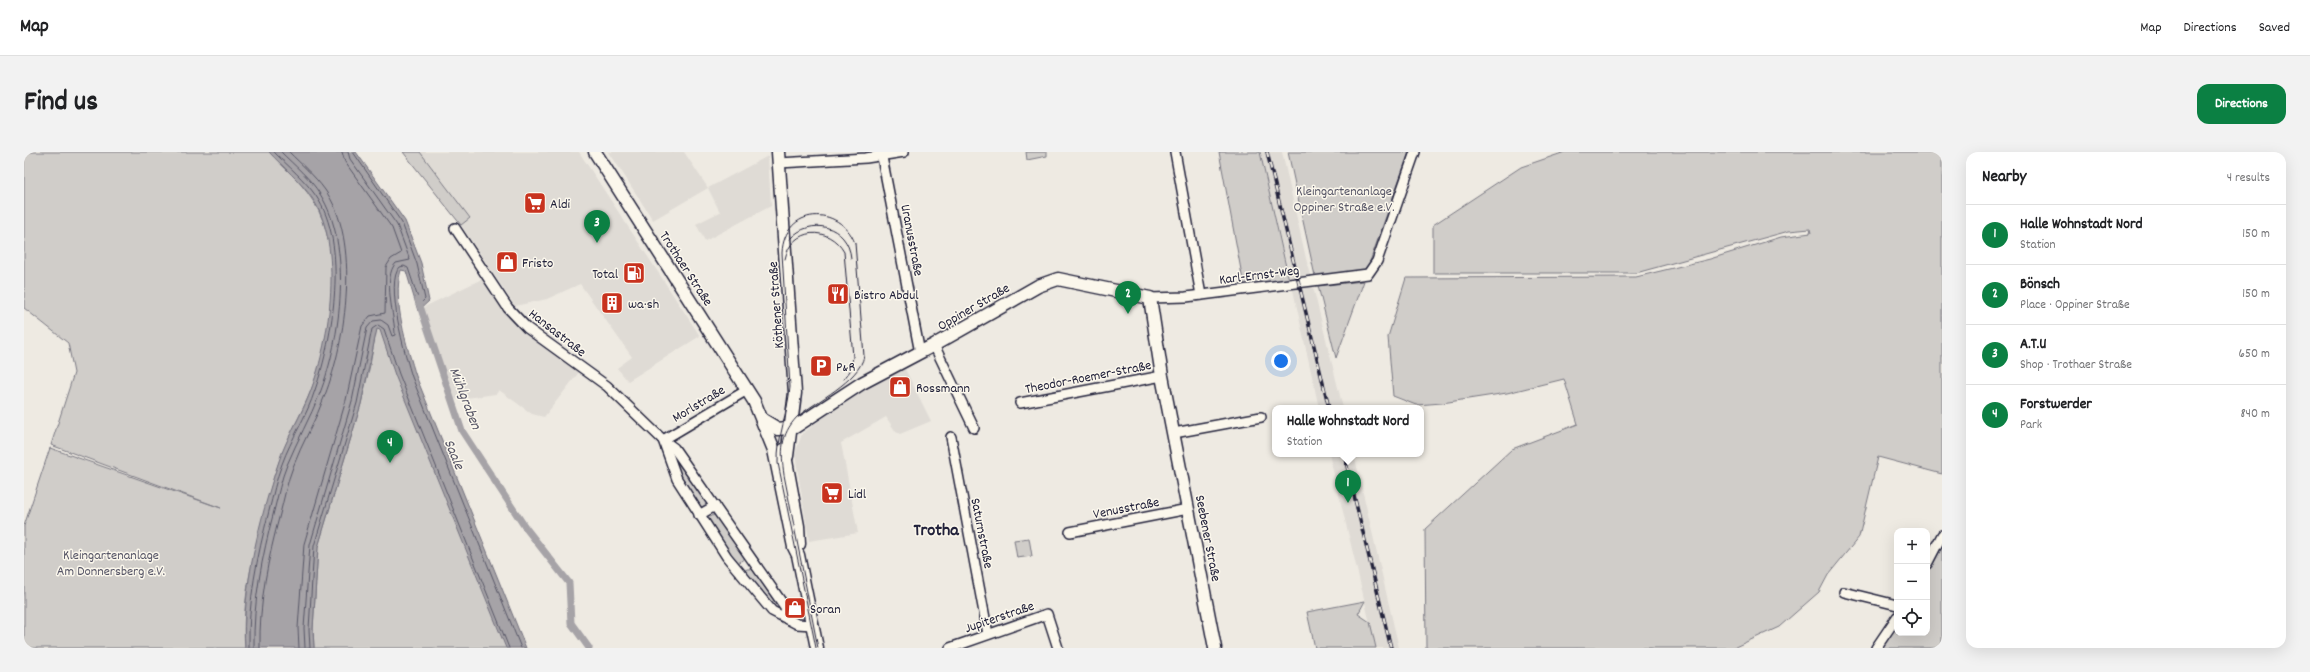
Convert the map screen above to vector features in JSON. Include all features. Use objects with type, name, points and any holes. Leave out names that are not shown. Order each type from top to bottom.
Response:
[{"type":"main road","name":"Trothaer Straße","points":[[595,152],[754,401],[774,450],[794,547],[798,555]]},
{"type":"main road","name":"Köthener Straße","points":[[779,157],[783,230],[787,265],[794,405],[784,429]]},
{"type":"main road","name":"Oppiner Straße","points":[[784,429],[801,424],[862,384],[934,346],[1038,286],[1058,279],[1150,298]]},
{"type":"main road","name":"Seebener Straße","points":[[1150,298],[1162,376],[1174,432],[1213,648]]},
{"type":"main road","name":"Trothaer Straße","points":[[754,401],[784,429],[786,456],[798,526],[798,555],[817,648]]},
{"type":"main road","points":[[794,405],[811,412],[822,409]]},
{"type":"main road","points":[[763,420],[784,429]]},
{"type":"street","points":[[779,157],[904,152]]},
{"type":"street","points":[[1175,152],[1201,295]]},
{"type":"street","name":"Karl-Ernst-Weg","points":[[1150,298],[1201,295],[1359,277],[1370,273],[1377,261],[1415,152]]},
{"type":"street","name":"Uranusstraße","points":[[881,154],[920,353]]},
{"type":"street","name":"Hansastraße","points":[[455,228],[508,308],[522,323],[607,386],[663,440],[674,448],[785,607],[787,619]]},
{"type":"street","points":[[934,346],[974,428]]},
{"type":"street","name":"Theodor-Roemer-Straße","points":[[1020,403],[1162,376]]},
{"type":"street","name":"Morlstraße","points":[[663,440],[747,390]]},
{"type":"street","points":[[1174,432],[1261,417]]},
{"type":"street","name":"Saturnstraße","points":[[951,436],[988,634]]},
{"type":"street","points":[[663,440],[677,479],[699,515],[736,568],[772,610],[797,624],[812,625]]},
{"type":"street","points":[[671,462],[681,457]]},
{"type":"street","points":[[699,515],[715,506]]},
{"type":"street","name":"Venusstraße","points":[[1070,532],[1188,509]]},
{"type":"street","points":[[1930,558],[1942,534]]},
{"type":"street","points":[[736,568],[750,558]]},
{"type":"street","points":[[1844,592],[1894,604]]},
{"type":"street","name":"Jupiterstraße","points":[[950,648],[1047,614],[1058,648]]},
{"type":"street","points":[[1876,648],[1894,621]]},
{"type":"shaded area","points":[[420,152],[579,152],[700,336],[628,381],[617,368],[632,357],[580,284],[547,299],[515,306],[461,225],[470,218]]},
{"type":"shaded area","points":[[609,152],[684,152],[708,188],[653,220]]},
{"type":"shaded area","points":[[1260,152],[1282,152],[1310,276],[1306,277],[1309,287],[1313,287],[1342,405],[1318,405],[1293,290],[1297,289],[1294,278],[1290,279]]},
{"type":"shaded area","points":[[768,156],[771,206],[705,241],[696,224],[720,212],[708,188]]},
{"type":"shaded area","points":[[484,278],[542,339],[538,343],[580,371],[544,417],[532,414],[499,390],[496,394],[452,400],[422,308]]},
{"type":"shaded area","points":[[904,367],[931,421],[900,434],[896,432],[886,417],[841,443],[858,533],[809,541],[795,454],[802,434],[863,386]]},
{"type":"shaded area","points":[[1330,457],[1355,457],[1399,648],[1376,648]]},
{"type":"green space","name":"Kleingartenanlage Am Donnersberg e.V.","points":[[24,152],[271,152],[307,192],[319,211],[328,241],[331,262],[332,285],[327,331],[317,374],[276,471],[256,545],[246,596],[244,630],[245,648],[24,648],[24,526],[50,448],[221,508],[51,445],[74,373],[68,343],[24,308]]},
{"type":"green space","points":[[403,152],[420,152],[470,218],[461,225]]},
{"type":"green space","points":[[1026,152],[1047,152],[1047,156],[1027,160]]},
{"type":"green space","name":"Kleingartenanlage Oppiner Straße e.V.","points":[[1219,152],[1260,152],[1289,280],[1244,286]]},
{"type":"green space","name":"Kleingartenanlage Oppiner Straße e.V.","points":[[1288,152],[1409,152],[1368,267],[1361,271],[1315,276]]},
{"type":"green space","points":[[1565,152],[1942,152],[1942,474],[1878,457],[1859,537],[1828,575],[1819,592],[1779,627],[1733,648],[1426,648],[1425,529],[1512,449],[1578,424],[1564,379],[1507,393],[1442,403],[1416,405],[1393,396],[1388,337],[1406,278],[1636,277],[1710,259],[1781,237],[1811,233],[1810,229],[1789,231],[1636,273],[1433,273],[1433,225],[1521,167]]},
{"type":"green space","points":[[1364,281],[1336,358],[1318,286]]},
{"type":"green space","points":[[379,314],[509,648],[314,648],[313,629],[318,547],[361,404]]},
{"type":"green space","points":[[679,463],[708,504],[699,508],[678,472],[677,464]]},
{"type":"green space","points":[[716,514],[745,558],[737,564],[706,519]]},
{"type":"green space","points":[[1029,538],[1032,556],[1017,558],[1014,540]]},
{"type":"green space","points":[[1942,540],[1942,648],[1879,648],[1894,626],[1894,636],[1930,636],[1930,564]]},
{"type":"green space","points":[[747,569],[752,569],[783,613],[776,610],[744,571]]},
{"type":"green space","points":[[1365,601],[1358,614],[1370,622],[1376,648],[1315,648],[1307,612]]},
{"type":"water","points":[[269,152],[356,152],[405,221],[421,263],[429,301],[418,311],[406,271],[401,270],[398,295],[399,309],[416,376],[526,648],[506,648],[395,375],[380,330],[377,329],[361,404],[318,547],[313,629],[314,648],[245,648],[246,604],[253,555],[271,485],[281,454],[311,390],[318,369],[324,345],[331,292],[331,266],[328,240],[322,217],[308,192]]},
{"type":"waterway","name":"Mühlgraben","points":[[418,300],[462,431],[525,527],[569,583],[571,623],[589,648]]},
{"type":"tram line","points":[[816,648],[778,463],[779,443],[790,387],[782,253],[785,237],[792,226],[802,219],[814,216],[826,217],[838,222],[848,230],[855,243],[864,356],[854,374],[846,382],[797,417],[787,430],[783,444],[782,459],[784,475],[818,648]]},
{"type":"tram line","points":[[790,239],[798,232],[808,228],[817,226],[827,228],[836,231],[843,238],[848,247],[851,258]]},
{"type":"tram line","points":[[785,259],[789,248],[795,241],[802,236],[811,233],[829,237],[837,243],[844,252],[853,357],[850,371],[844,379]]},
{"type":"railway","points":[[1267,152],[1328,405]]},
{"type":"railway","points":[[1345,457],[1391,648]]},
{"type":"place","name":"Aldi","points":[[535,203]]},
{"type":"place","name":"A.T.U","points":[[597,243]]},
{"type":"place","name":"Fristo","points":[[507,262]]},
{"type":"place","name":"Total","points":[[634,273]]},
{"type":"place","name":"Bistro Abdul","points":[[838,294]]},
{"type":"place","name":"wa·sh","points":[[612,303]]},
{"type":"place","name":"Bönsch","points":[[1128,314]]},
{"type":"place","name":"P&R","points":[[821,366]]},
{"type":"place","name":"Rossmann","points":[[900,387]]},
{"type":"place","name":"Forstwerder","points":[[390,463]]},
{"type":"place","name":"Lidl","points":[[832,493]]},
{"type":"place","name":"Halle Wohnstadt Nord","points":[[1348,503]]},
{"type":"place","name":"Soran","points":[[795,608]]},
{"type":"district","name":"Trotha","points":[[936,529]]},
{"type":"water label","name":"Saale","points":[[455,454]]}]
